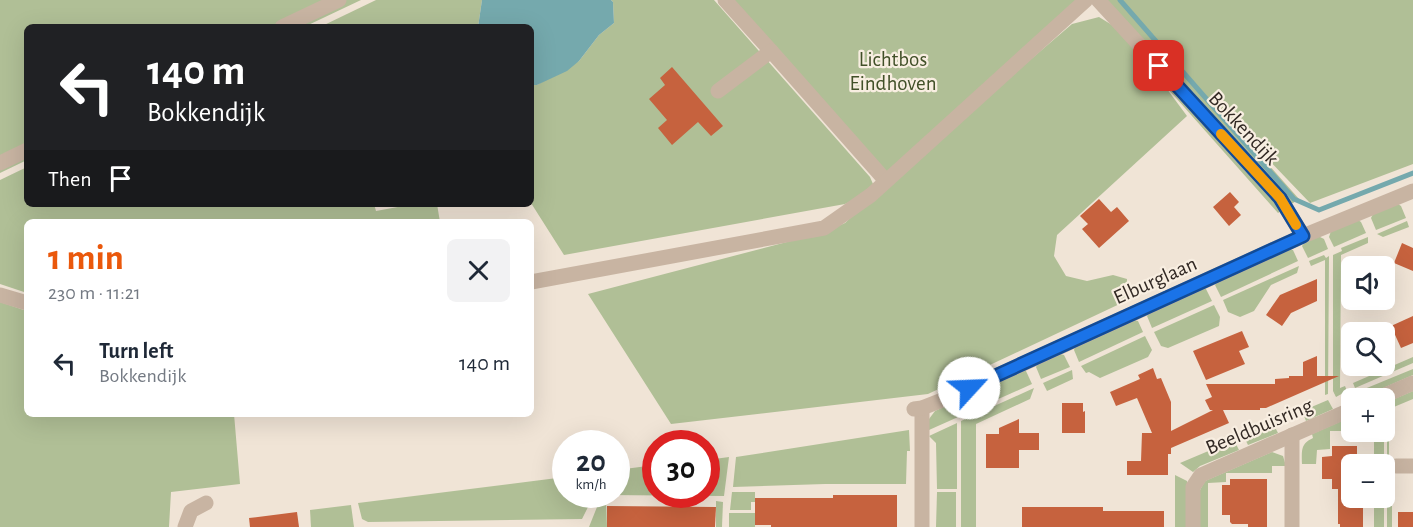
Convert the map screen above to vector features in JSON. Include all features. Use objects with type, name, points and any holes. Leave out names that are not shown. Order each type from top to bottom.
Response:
[{"type":"street","points":[[288,24],[339,0]]},
{"type":"street","points":[[725,0],[886,181]]},
{"type":"street","points":[[534,281],[824,228],[871,195],[1086,0]]},
{"type":"street","name":"Bokkendijk","points":[[1098,0],[1280,198],[1303,236]]},
{"type":"street","points":[[718,91],[771,51]]},
{"type":"street","points":[[0,163],[24,151]]},
{"type":"street","name":"Elburglaan","points":[[922,527],[918,409],[1303,236],[1413,191]]},
{"type":"street","points":[[0,295],[24,302]]},
{"type":"street","points":[[1395,391],[1413,383]]},
{"type":"street","name":"Beeldbuisring","points":[[1192,527],[1193,487],[1201,474],[1341,414]]},
{"type":"street","points":[[1292,435],[1292,527]]},
{"type":"street","points":[[1396,466],[1413,466]]},
{"type":"street","points":[[185,527],[191,511],[206,503]]},
{"type":"green space","points":[[0,0],[361,0],[310,24],[24,24],[24,161],[0,173]]},
{"type":"green space","points":[[376,0],[482,0],[478,24],[326,24]]},
{"type":"green space","points":[[611,0],[714,0],[870,177],[873,184],[858,198],[845,204],[564,255],[534,207],[534,85],[579,61],[599,35],[614,23]]},
{"type":"green space","name":"Lichtbos Eindhoven","points":[[733,0],[1079,0],[888,174]]},
{"type":"green space","points":[[1091,0],[1413,0],[1413,164],[1310,203],[1212,101],[1299,199],[1278,213],[1161,81],[1187,116],[1057,235],[1054,256],[1066,276],[1087,281],[1113,275],[1127,279],[1126,301],[928,394],[671,424],[588,294],[825,232],[845,223],[892,178],[1072,24],[1099,17],[1112,25]]},
{"type":"green space","points":[[24,168],[24,207],[375,207],[376,211],[398,207],[438,207],[440,219],[24,219],[24,292],[0,284],[0,180]]},
{"type":"green space","points":[[1398,204],[1406,218],[1376,230],[1371,218],[1373,214]]},
{"type":"green space","points":[[1358,220],[1366,233],[1334,247],[1329,237],[1331,231]]},
{"type":"green space","points":[[1407,221],[1409,227],[1383,237],[1377,234]]},
{"type":"green space","points":[[1318,236],[1324,239],[1328,249],[1308,258],[1302,246],[1305,242]]},
{"type":"green space","points":[[1368,237],[1368,243],[1341,255],[1340,388],[1345,386],[1346,388],[1341,388],[1341,394],[1336,397],[1333,391],[1333,255],[1342,251],[1341,248]]},
{"type":"green space","points":[[1289,249],[1293,250],[1298,261],[1221,297],[1215,285],[1218,281]]},
{"type":"green space","points":[[1324,255],[1326,258],[1329,256],[1328,394],[1325,395],[1325,260],[1311,266],[1309,261]]},
{"type":"green space","points":[[1299,266],[1297,273],[1271,285],[1254,311],[1240,317],[1228,312],[1223,300]]},
{"type":"green space","points":[[1202,288],[1206,289],[1212,301],[1152,328],[1147,316],[1149,313]]},
{"type":"green space","points":[[0,302],[24,310],[24,417],[234,417],[240,484],[171,492],[169,527],[0,527]]},
{"type":"green space","points":[[1214,305],[1220,317],[1219,326],[1168,348],[1161,346],[1154,332]]},
{"type":"green space","points":[[1133,320],[1138,321],[1143,332],[1079,362],[1075,347]]},
{"type":"green space","points":[[1145,336],[1152,350],[1148,357],[1100,378],[1089,372],[1086,373],[1081,366]]},
{"type":"green space","points":[[1060,354],[1064,355],[1070,367],[1041,379],[1036,367],[1038,364]]},
{"type":"green space","points":[[1413,357],[1413,363],[1395,371],[1395,365]]},
{"type":"green space","points":[[1413,369],[1413,375],[1383,388],[1367,388]]},
{"type":"green space","points":[[1022,370],[1026,371],[1032,384],[929,430],[929,419],[935,411]]},
{"type":"green space","points":[[1072,370],[1073,379],[1047,391],[1043,383]]},
{"type":"green space","points":[[1369,376],[1383,376],[1355,388],[1353,383]]},
{"type":"green space","points":[[1034,388],[1030,399],[976,424],[976,527],[961,527],[961,421]]},
{"type":"green space","points":[[1413,391],[1413,399],[1395,406],[1395,399]]},
{"type":"green space","points":[[1328,400],[1333,409],[1306,421],[1302,411]]},
{"type":"green space","points":[[1341,421],[1341,431],[1330,431],[1330,449],[1317,450],[1316,464],[1302,464],[1303,448],[1313,438],[1312,434]]},
{"type":"green space","points":[[957,423],[957,489],[937,489],[936,443],[929,436]]},
{"type":"green space","points":[[1273,423],[1278,433],[1248,445],[1243,435]]},
{"type":"green space","points":[[909,430],[910,451],[907,451],[906,484],[733,487],[736,457]]},
{"type":"green space","points":[[1374,442],[1384,442],[1384,454],[1374,454]]},
{"type":"green space","points":[[1387,442],[1389,442],[1389,454],[1387,454]]},
{"type":"green space","points":[[1225,444],[1227,448],[1236,444],[1239,450],[1200,466],[1193,472],[1180,463]]},
{"type":"green space","points":[[1272,452],[1283,456],[1286,466],[1272,466],[1272,473],[1226,473],[1226,482],[1208,483],[1208,527],[1200,527],[1200,490],[1205,481]]},
{"type":"green space","points":[[729,457],[724,496],[720,496],[720,458]]},
{"type":"green space","points":[[642,467],[642,495],[630,495],[630,468]]},
{"type":"green space","points":[[1175,475],[1187,481],[1186,527],[1175,527]]},
{"type":"green space","points":[[552,479],[552,508],[588,508],[582,519],[368,522],[362,519],[358,503]]},
{"type":"green space","points":[[732,492],[755,492],[755,502],[751,502],[751,510],[730,510]]},
{"type":"green space","points":[[937,492],[956,492],[956,527],[936,527]]},
{"type":"green space","points":[[720,502],[723,502],[722,527],[716,527],[716,508],[720,508]]},
{"type":"green space","points":[[351,505],[354,527],[311,527],[310,510]]},
{"type":"green space","points":[[597,508],[606,508],[607,527],[589,527]]},
{"type":"green space","points":[[1374,508],[1384,508],[1384,527],[1374,527]]},
{"type":"green space","points":[[1387,508],[1392,508],[1392,527],[1387,527]]},
{"type":"green space","points":[[729,513],[755,513],[755,527],[729,527]]},
{"type":"water","points":[[482,0],[611,0],[613,2],[614,23],[599,35],[579,61],[567,71],[537,85],[534,85],[534,24],[478,24]]},
{"type":"building","points":[[672,67],[723,126],[711,136],[698,122],[672,145],[658,128],[667,120],[649,99],[665,85],[660,78]]},
{"type":"building","points":[[1230,192],[1239,202],[1234,207],[1241,215],[1229,226],[1213,207]]},
{"type":"building","points":[[1099,199],[1111,212],[1117,207],[1129,221],[1099,248],[1082,229],[1088,224],[1080,216]]},
{"type":"building","points":[[1402,243],[1413,248],[1413,271],[1395,263]]},
{"type":"building","points":[[1317,279],[1317,301],[1291,313],[1282,326],[1266,315],[1280,295]]},
{"type":"building","points":[[1413,316],[1413,343],[1401,348],[1395,335],[1395,324]]},
{"type":"building","points":[[1242,331],[1249,347],[1239,351],[1245,364],[1206,380],[1193,351]]},
{"type":"building","points":[[1317,356],[1317,376],[1339,376],[1266,408],[1260,408],[1260,410],[1223,410],[1229,423],[1171,448],[1171,454],[1168,454],[1168,475],[1127,475],[1127,461],[1141,461],[1142,433],[1152,433],[1137,398],[1116,406],[1110,392],[1140,379],[1138,375],[1153,368],[1157,379],[1161,378],[1171,402],[1171,431],[1213,410],[1210,410],[1205,400],[1212,397],[1206,384],[1275,384],[1275,379],[1303,376],[1303,362]]},
{"type":"building","points":[[1062,403],[1083,403],[1085,433],[1062,433]]},
{"type":"building","points":[[1019,419],[1019,433],[1039,433],[1039,450],[1019,450],[1019,468],[986,468],[986,434],[999,434],[999,428]]},
{"type":"building","points":[[1332,446],[1357,446],[1357,454],[1341,454],[1341,508],[1363,508],[1363,527],[1340,527],[1338,524],[1338,489],[1332,489],[1332,479],[1322,479],[1322,457],[1332,456]]},
{"type":"building","points":[[1230,479],[1267,479],[1267,527],[1232,524],[1230,515],[1222,515],[1222,485],[1230,485]]},
{"type":"building","points":[[833,495],[897,495],[897,527],[755,525],[755,498],[833,498]]},
{"type":"building","points":[[1022,507],[1103,507],[1103,511],[1164,511],[1164,527],[1022,527]]},
{"type":"building","points":[[607,508],[716,508],[715,527],[607,527]]},
{"type":"building","points":[[297,512],[299,527],[250,527],[249,518]]},
{"type":"building","points":[[1398,512],[1413,512],[1413,527],[1398,527]]},
{"type":"waterway","points":[[1120,0],[1294,199],[1319,210],[1413,173]]},
{"type":"slow traffic","points":[[1221,134],[1280,198],[1296,225]]},
{"type":"route","points":[[969,388],[1303,236],[1280,198],[1159,66]]}]
